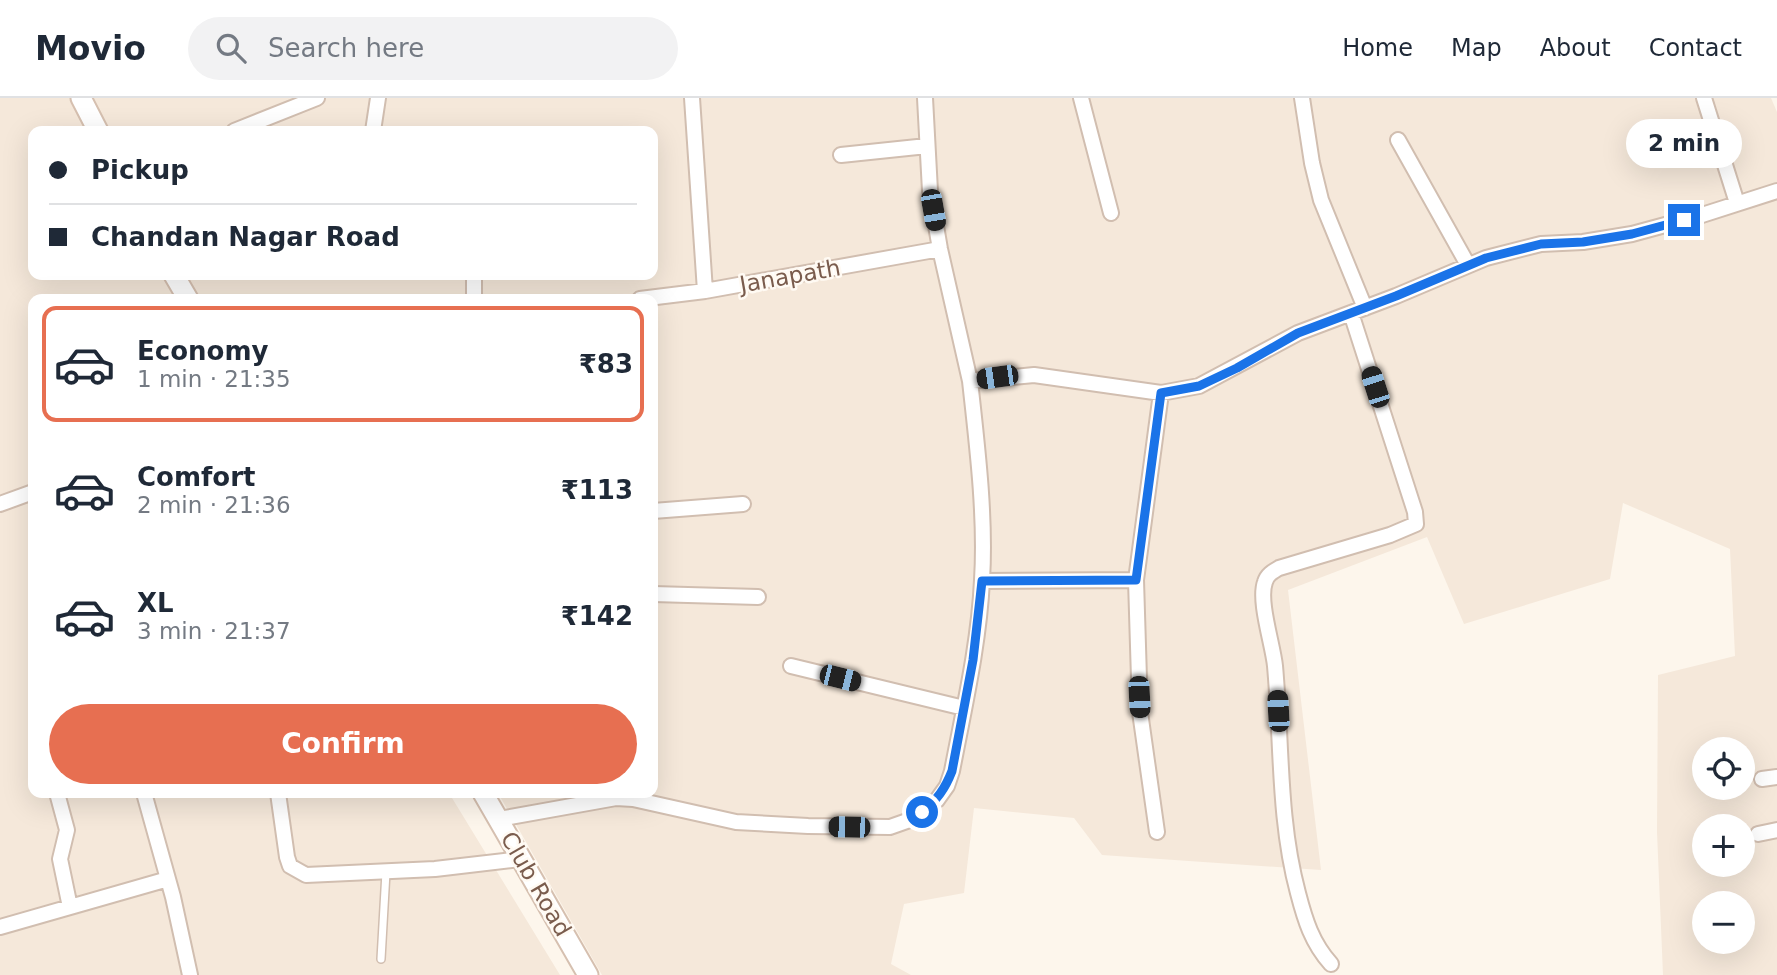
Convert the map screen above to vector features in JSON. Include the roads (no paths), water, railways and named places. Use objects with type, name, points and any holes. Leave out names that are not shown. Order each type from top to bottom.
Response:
[{"type":"street","points":[[81,98],[95,126]]},
{"type":"street","points":[[247,126],[317,98]]},
{"type":"street","points":[[374,126],[378,98]]},
{"type":"street","points":[[692,98],[705,291]]},
{"type":"street","points":[[499,819],[616,798],[633,799],[736,821],[808,826],[890,827],[922,812],[937,800],[947,786],[964,708],[982,581],[979,494],[970,381],[940,249],[930,191],[925,98]]},
{"type":"street","points":[[1081,98],[1111,213]]},
{"type":"street","points":[[1302,98],[1321,200],[1358,310],[1415,512],[1416,524],[1390,535],[1279,568],[1269,574],[1264,584],[1265,612],[1275,664],[1282,805],[1288,853],[1308,930],[1319,952],[1331,964]]},
{"type":"street","points":[[1704,98],[1737,203]]},
{"type":"street","points":[[1398,140],[1468,265]]},
{"type":"street","points":[[841,155],[927,146]]},
{"type":"street","points":[[970,381],[1034,375],[1161,393],[1199,386],[1237,368],[1281,341],[1468,265],[1525,247],[1632,234],[1777,191]]},
{"type":"street","name":"Janapath","points":[[658,297],[705,291],[940,249]]},
{"type":"street","points":[[1157,832],[1140,712],[1136,580],[1161,393]]},
{"type":"street","points":[[0,504],[28,494]]},
{"type":"street","points":[[658,510],[743,504]]},
{"type":"street","points":[[982,581],[1136,580]]},
{"type":"street","points":[[658,594],[758,597]]},
{"type":"street","points":[[791,666],[964,708]]},
{"type":"street","points":[[58,798],[67,830],[60,859],[70,907]]},
{"type":"street","points":[[145,798],[168,879],[190,975]]},
{"type":"street","points":[[279,798],[290,866],[296,872],[306,875],[435,869],[521,859]]},
{"type":"street","name":"Club Road","points":[[486,798],[588,975]]},
{"type":"street","points":[[1758,834],[1777,830]]},
{"type":"street","points":[[0,927],[168,879]]},
{"type":"lane","points":[[381,959],[386,872]]}]
